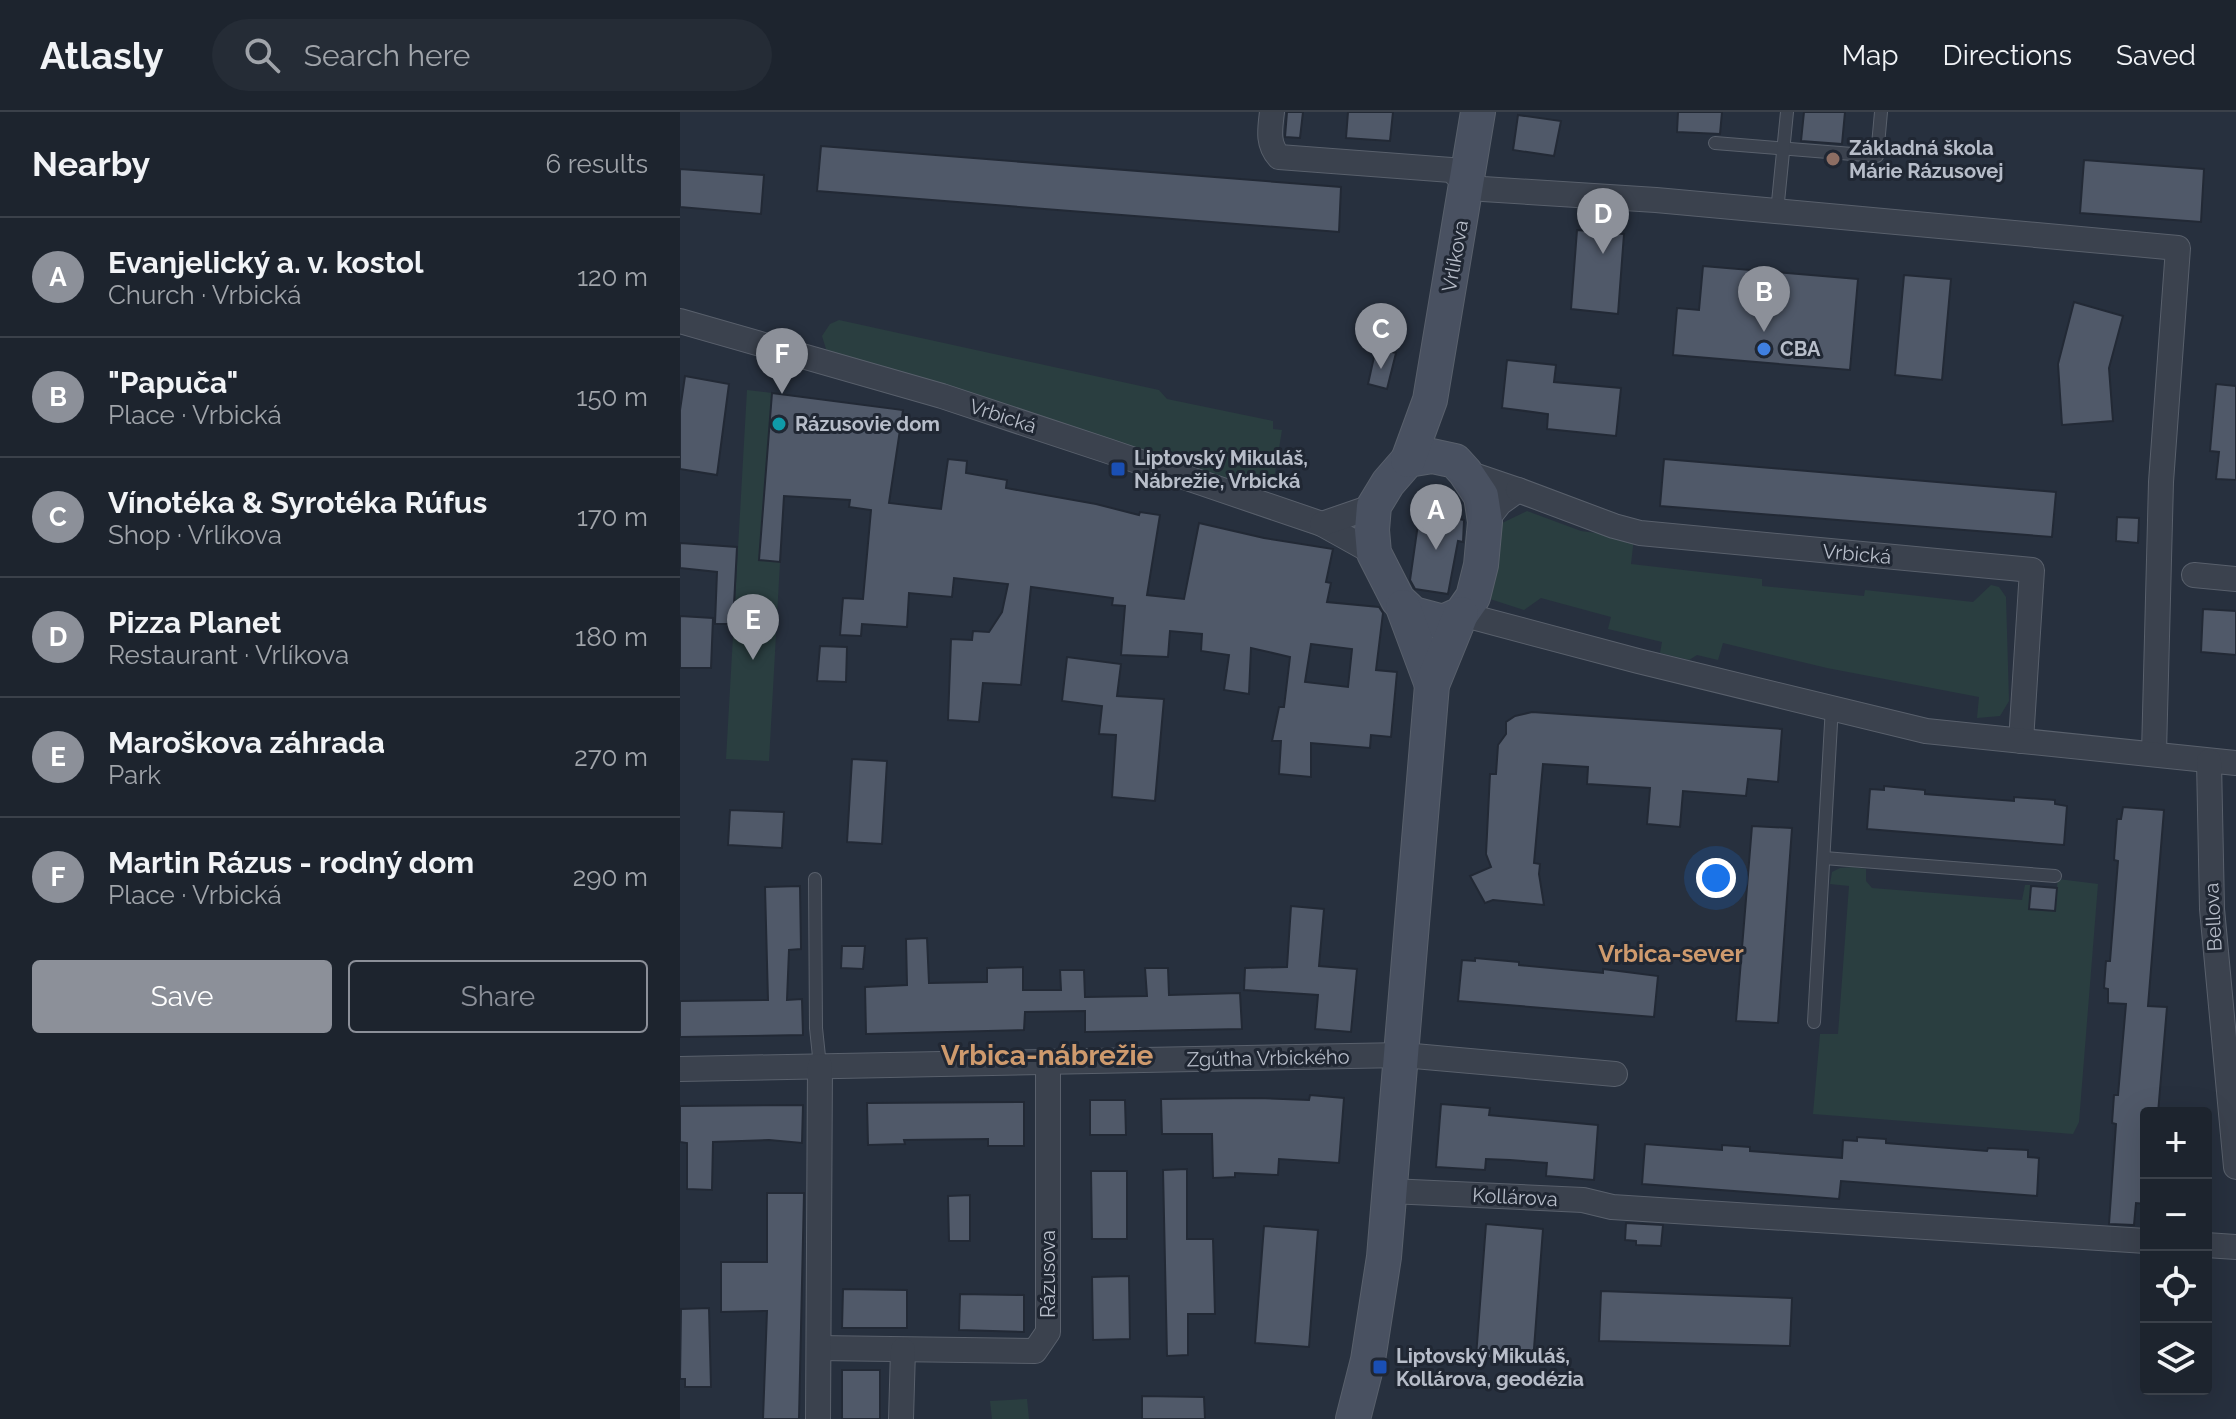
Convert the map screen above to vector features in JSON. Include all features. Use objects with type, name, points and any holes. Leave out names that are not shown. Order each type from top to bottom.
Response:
[{"type":"street","points":[[1272,112],[1269,136],[1273,150],[1279,157],[1451,170],[1467,184],[1483,189],[1646,199],[2178,248],[2161,482],[2154,753]]},
{"type":"street","name":"Vrlíkova","points":[[1408,460],[1430,400],[1478,112]]},
{"type":"street","name":"Vrbická","points":[[680,321],[942,396],[1322,524],[1374,553]]},
{"type":"street","points":[[1353,1419],[1375,1322],[1390,1191],[1432,685],[1461,614],[1478,583],[1485,522],[1481,496],[1460,466],[1430,400]]},
{"type":"street","points":[[1432,685],[1403,607],[1374,553],[1374,506],[1388,483],[1408,460],[1432,456],[1460,466]]},
{"type":"street","name":"Vrbická","points":[[1460,466],[1614,526],[1640,533],[2032,570],[2021,741]]},
{"type":"street","points":[[1485,522],[1500,503],[1518,490]]},
{"type":"street","points":[[1322,524],[1374,506]]},
{"type":"street","points":[[2194,575],[2236,579]]},
{"type":"street","points":[[1403,607],[1419,617],[1443,622],[1461,614],[1926,731],[2236,763]]},
{"type":"street","name":"Bellova","points":[[2209,761],[2212,909],[2236,1167]]},
{"type":"street","name":"Zgútha Vrbického","points":[[680,1069],[1403,1055],[1615,1074]]},
{"type":"street","name":"Rázusova","points":[[903,1350],[1035,1351],[1048,1332],[1048,1061]]},
{"type":"street","points":[[818,1419],[820,1066]]},
{"type":"street","name":"Kollárova","points":[[1390,1191],[1583,1200],[1612,1207],[2140,1241]]},
{"type":"street","points":[[2212,1245],[2236,1247]]},
{"type":"street","points":[[819,1348],[903,1350],[901,1419]]},
{"type":"lane","points":[[1777,212],[1787,112]]},
{"type":"lane","points":[[1715,143],[1877,156],[1881,112]]},
{"type":"lane","points":[[1814,1022],[1832,706]]},
{"type":"lane","points":[[1824,858],[2055,876]]},
{"type":"lane","points":[[815,879],[816,1028],[820,1066]]},
{"type":"green space","points":[[839,320],[1159,390],[1167,399],[1273,421],[1273,429],[1282,430],[1274,479],[1254,488],[988,401],[833,355],[826,349],[822,336],[830,324]]},
{"type":"green space","points":[[747,390],[772,393],[759,560],[780,562],[769,761],[726,759]]},
{"type":"green space","points":[[1527,511],[1581,531],[1634,538],[1631,564],[1762,579],[1762,586],[1864,596],[1865,590],[1973,602],[1991,585],[1999,587],[2006,597],[2009,701],[2000,716],[1977,718],[1979,697],[1827,668],[1723,643],[1718,660],[1697,655],[1689,660],[1660,653],[1662,642],[1608,629],[1611,617],[1541,598],[1524,610],[1490,599],[1498,525]]},
{"type":"green space","points":[[1853,867],[1866,869],[1866,881],[1872,888],[2022,900],[2025,885],[2031,885],[2029,909],[2054,911],[2058,879],[2098,884],[2079,1122],[2073,1134],[1813,1114],[1820,1034],[1838,1034],[1849,886],[1830,884],[1832,872]]},
{"type":"green space","points":[[1027,1399],[1029,1419],[992,1419],[990,1401]]},
{"type":"building","points":[[1287,112],[1303,112],[1300,138],[1285,137]]},
{"type":"building","points":[[1348,112],[1393,112],[1390,141],[1346,138]]},
{"type":"building","points":[[1678,112],[1722,112],[1720,134],[1677,132]]},
{"type":"building","points":[[1804,112],[1845,112],[1842,144],[1801,141]]},
{"type":"building","points":[[1518,115],[1561,121],[1554,156],[1513,150]]},
{"type":"building","points":[[821,146],[1341,187],[1339,232],[817,191]]},
{"type":"building","points":[[2084,160],[2204,169],[2201,222],[2080,213]]},
{"type":"building","points":[[680,169],[764,175],[761,214],[680,207]]},
{"type":"building","points":[[1577,230],[1624,234],[1618,314],[1571,309]]},
{"type":"building","points":[[1703,266],[1858,279],[1850,370],[1673,355],[1677,308],[1699,310]]},
{"type":"building","points":[[1904,275],[1951,279],[1942,380],[1895,375]]},
{"type":"building","points":[[2074,302],[2123,316],[2109,368],[2113,421],[2062,425],[2058,364]]},
{"type":"building","points":[[1376,348],[1396,353],[1387,389],[1368,384]]},
{"type":"building","points":[[1507,360],[1556,365],[1554,382],[1621,388],[1616,436],[1547,429],[1548,414],[1502,408]]},
{"type":"building","points":[[685,376],[729,384],[717,475],[680,469],[680,410]]},
{"type":"building","points":[[2216,384],[2236,386],[2236,480],[2216,479],[2219,452],[2210,451]]},
{"type":"building","points":[[772,393],[903,410],[889,503],[941,509],[948,459],[967,461],[966,473],[1007,480],[1006,488],[1139,515],[1140,512],[1160,515],[1147,595],[1184,599],[1199,523],[1333,549],[1326,582],[1331,583],[1327,602],[1379,607],[1383,613],[1376,670],[1397,672],[1391,737],[1371,735],[1370,748],[1311,743],[1311,777],[1279,774],[1281,741],[1272,741],[1279,707],[1284,707],[1290,657],[1251,648],[1249,694],[1224,690],[1229,655],[1201,651],[1202,634],[1170,631],[1168,657],[1121,655],[1125,606],[1112,605],[1113,598],[1031,587],[1021,685],[983,683],[979,722],[948,720],[951,639],[972,640],[973,631],[989,632],[1002,612],[1008,584],[954,578],[952,597],[909,593],[907,627],[862,624],[861,636],[840,635],[843,598],[863,599],[871,510],[849,507],[850,500],[784,496],[780,562],[759,560]],"holes":[[[1311,644],[1352,649],[1348,687],[1305,682]]]},
{"type":"building","points":[[1664,459],[2056,492],[2052,537],[1660,506]]},
{"type":"building","points":[[1424,511],[1460,516],[1459,519],[1464,520],[1463,542],[1458,541],[1448,594],[1415,589],[1410,580],[1418,524],[1422,525]]},
{"type":"building","points":[[2117,517],[2139,518],[2138,543],[2116,541]]},
{"type":"building","points":[[680,543],[737,547],[733,624],[715,624],[717,572],[680,568]]},
{"type":"building","points":[[2203,609],[2236,611],[2236,655],[2201,652]]},
{"type":"building","points":[[680,616],[713,618],[711,668],[680,668]]},
{"type":"building","points":[[820,646],[847,647],[846,682],[817,681]]},
{"type":"building","points":[[1067,657],[1121,664],[1117,696],[1164,699],[1155,801],[1112,797],[1116,735],[1099,734],[1102,706],[1062,701]]},
{"type":"building","points":[[1532,712],[1782,729],[1778,782],[1748,779],[1746,796],[1683,791],[1680,827],[1647,824],[1650,788],[1587,784],[1588,767],[1543,764],[1534,863],[1540,864],[1544,905],[1493,900],[1485,903],[1470,876],[1491,867],[1486,854],[1490,774],[1496,774],[1498,745],[1506,734],[1506,722]]},
{"type":"building","points":[[852,759],[887,761],[882,844],[847,842]]},
{"type":"building","points":[[1884,786],[1925,790],[1925,794],[2014,801],[2014,797],[2055,800],[2055,804],[2067,806],[2064,845],[1867,829],[1870,789],[1884,790]]},
{"type":"building","points":[[2123,807],[2164,810],[2148,1006],[2167,1007],[2159,1107],[2140,1107],[2140,1203],[2136,1203],[2134,1225],[2109,1224],[2116,1124],[2112,1123],[2114,1095],[2118,1095],[2126,1004],[2108,1003],[2108,989],[2104,988],[2106,961],[2110,961],[2118,861],[2114,860],[2117,819],[2121,819]]},
{"type":"building","points":[[730,810],[784,812],[782,848],[728,845]]},
{"type":"building","points":[[1752,826],[1792,828],[1778,1023],[1736,1021]]},
{"type":"building","points":[[800,886],[801,949],[789,950],[787,1000],[802,999],[803,1035],[680,1037],[680,1001],[768,1000],[765,887]]},
{"type":"building","points":[[2031,886],[2057,888],[2055,911],[2029,909]]},
{"type":"building","points":[[1291,906],[1324,909],[1319,966],[1357,969],[1351,1032],[1315,1029],[1318,995],[1244,990],[1245,968],[1287,967]]},
{"type":"building","points":[[927,938],[929,983],[987,982],[987,968],[1023,967],[1023,990],[1061,990],[1060,970],[1084,970],[1085,997],[1147,996],[1145,968],[1168,968],[1169,995],[1240,993],[1242,1029],[1085,1032],[1085,1011],[1025,1012],[1024,1030],[866,1034],[865,987],[907,985],[906,939]]},
{"type":"building","points":[[842,946],[865,946],[863,969],[841,968]]},
{"type":"building","points":[[1475,958],[1519,962],[1519,965],[1603,973],[1603,969],[1658,976],[1654,1017],[1458,1001],[1462,960],[1475,961]]},
{"type":"building","points":[[1310,1095],[1344,1098],[1339,1163],[1279,1159],[1278,1175],[1235,1173],[1235,1177],[1213,1178],[1212,1134],[1162,1134],[1161,1099],[1309,1100]]},
{"type":"building","points":[[1090,1100],[1125,1100],[1126,1135],[1090,1135]]},
{"type":"building","points":[[1024,1102],[1024,1146],[988,1146],[988,1139],[904,1140],[905,1144],[868,1145],[867,1103]]},
{"type":"building","points":[[1441,1104],[1490,1108],[1489,1115],[1598,1125],[1594,1180],[1546,1176],[1547,1163],[1486,1159],[1485,1170],[1436,1167]]},
{"type":"building","points":[[803,1105],[802,1143],[769,1140],[713,1142],[712,1190],[687,1189],[687,1143],[680,1142],[680,1106]]},
{"type":"building","points":[[1857,1137],[1886,1139],[1886,1143],[1987,1151],[1988,1148],[2028,1150],[2028,1157],[2039,1158],[2037,1196],[1841,1181],[1839,1199],[1642,1184],[1645,1144],[1722,1150],[1722,1145],[1750,1147],[1750,1151],[1842,1158],[1843,1140],[1857,1141]]},
{"type":"building","points":[[1187,1169],[1187,1239],[1213,1239],[1215,1314],[1188,1314],[1188,1355],[1167,1356],[1163,1170]]},
{"type":"building","points":[[1091,1171],[1127,1171],[1127,1239],[1092,1239]]},
{"type":"building","points":[[767,1193],[804,1193],[799,1419],[763,1419],[767,1311],[721,1312],[721,1262],[767,1262]]},
{"type":"building","points":[[970,1195],[970,1241],[949,1241],[948,1196]]},
{"type":"building","points":[[1626,1223],[1663,1225],[1661,1246],[1636,1245],[1636,1241],[1625,1240]]},
{"type":"building","points":[[1486,1224],[1543,1229],[1533,1362],[1476,1357]]},
{"type":"building","points":[[1264,1226],[1318,1230],[1309,1347],[1255,1343]]},
{"type":"building","points":[[1129,1276],[1130,1339],[1093,1340],[1092,1277]]},
{"type":"building","points":[[843,1289],[907,1290],[907,1328],[842,1328]]},
{"type":"building","points":[[1601,1291],[1792,1298],[1790,1346],[1599,1341]]},
{"type":"building","points":[[960,1294],[1024,1295],[1024,1332],[959,1330]]},
{"type":"building","points":[[709,1308],[711,1387],[685,1387],[685,1379],[680,1379],[681,1309]]},
{"type":"building","points":[[842,1370],[880,1370],[880,1419],[842,1419]]},
{"type":"building","points":[[1142,1396],[1204,1397],[1205,1419],[1142,1419]]},
{"type":"place","name":"Základná škola Márie Rázusovej","points":[[1833,159]]},
{"type":"place","name":"Pizza Planet","points":[[1603,254]]},
{"type":"place","name":"\"Papuča\"","points":[[1764,332]]},
{"type":"place","name":"CBA","points":[[1764,349]]},
{"type":"place","name":"Vínotéka & Syrotéka Rúfus","points":[[1381,369]]},
{"type":"place","name":"Martin Rázus - rodný dom","points":[[782,394]]},
{"type":"place","name":"Rázusovie dom","points":[[779,424]]},
{"type":"place","name":"Liptovský Mikuláš, Nábrežie, Vrbická","points":[[1118,469]]},
{"type":"place","name":"Evanjelický a. v. kostol","points":[[1436,550]]},
{"type":"place","name":"Maroškova záhrada","points":[[753,660]]},
{"type":"place","name":"Liptovský Mikuláš, Kollárova, geodézia","points":[[1380,1367]]},
{"type":"district","name":"Vrbica-sever","points":[[1671,953]]},
{"type":"district","name":"Vrbica-nábrežie","points":[[1047,1055]]}]
